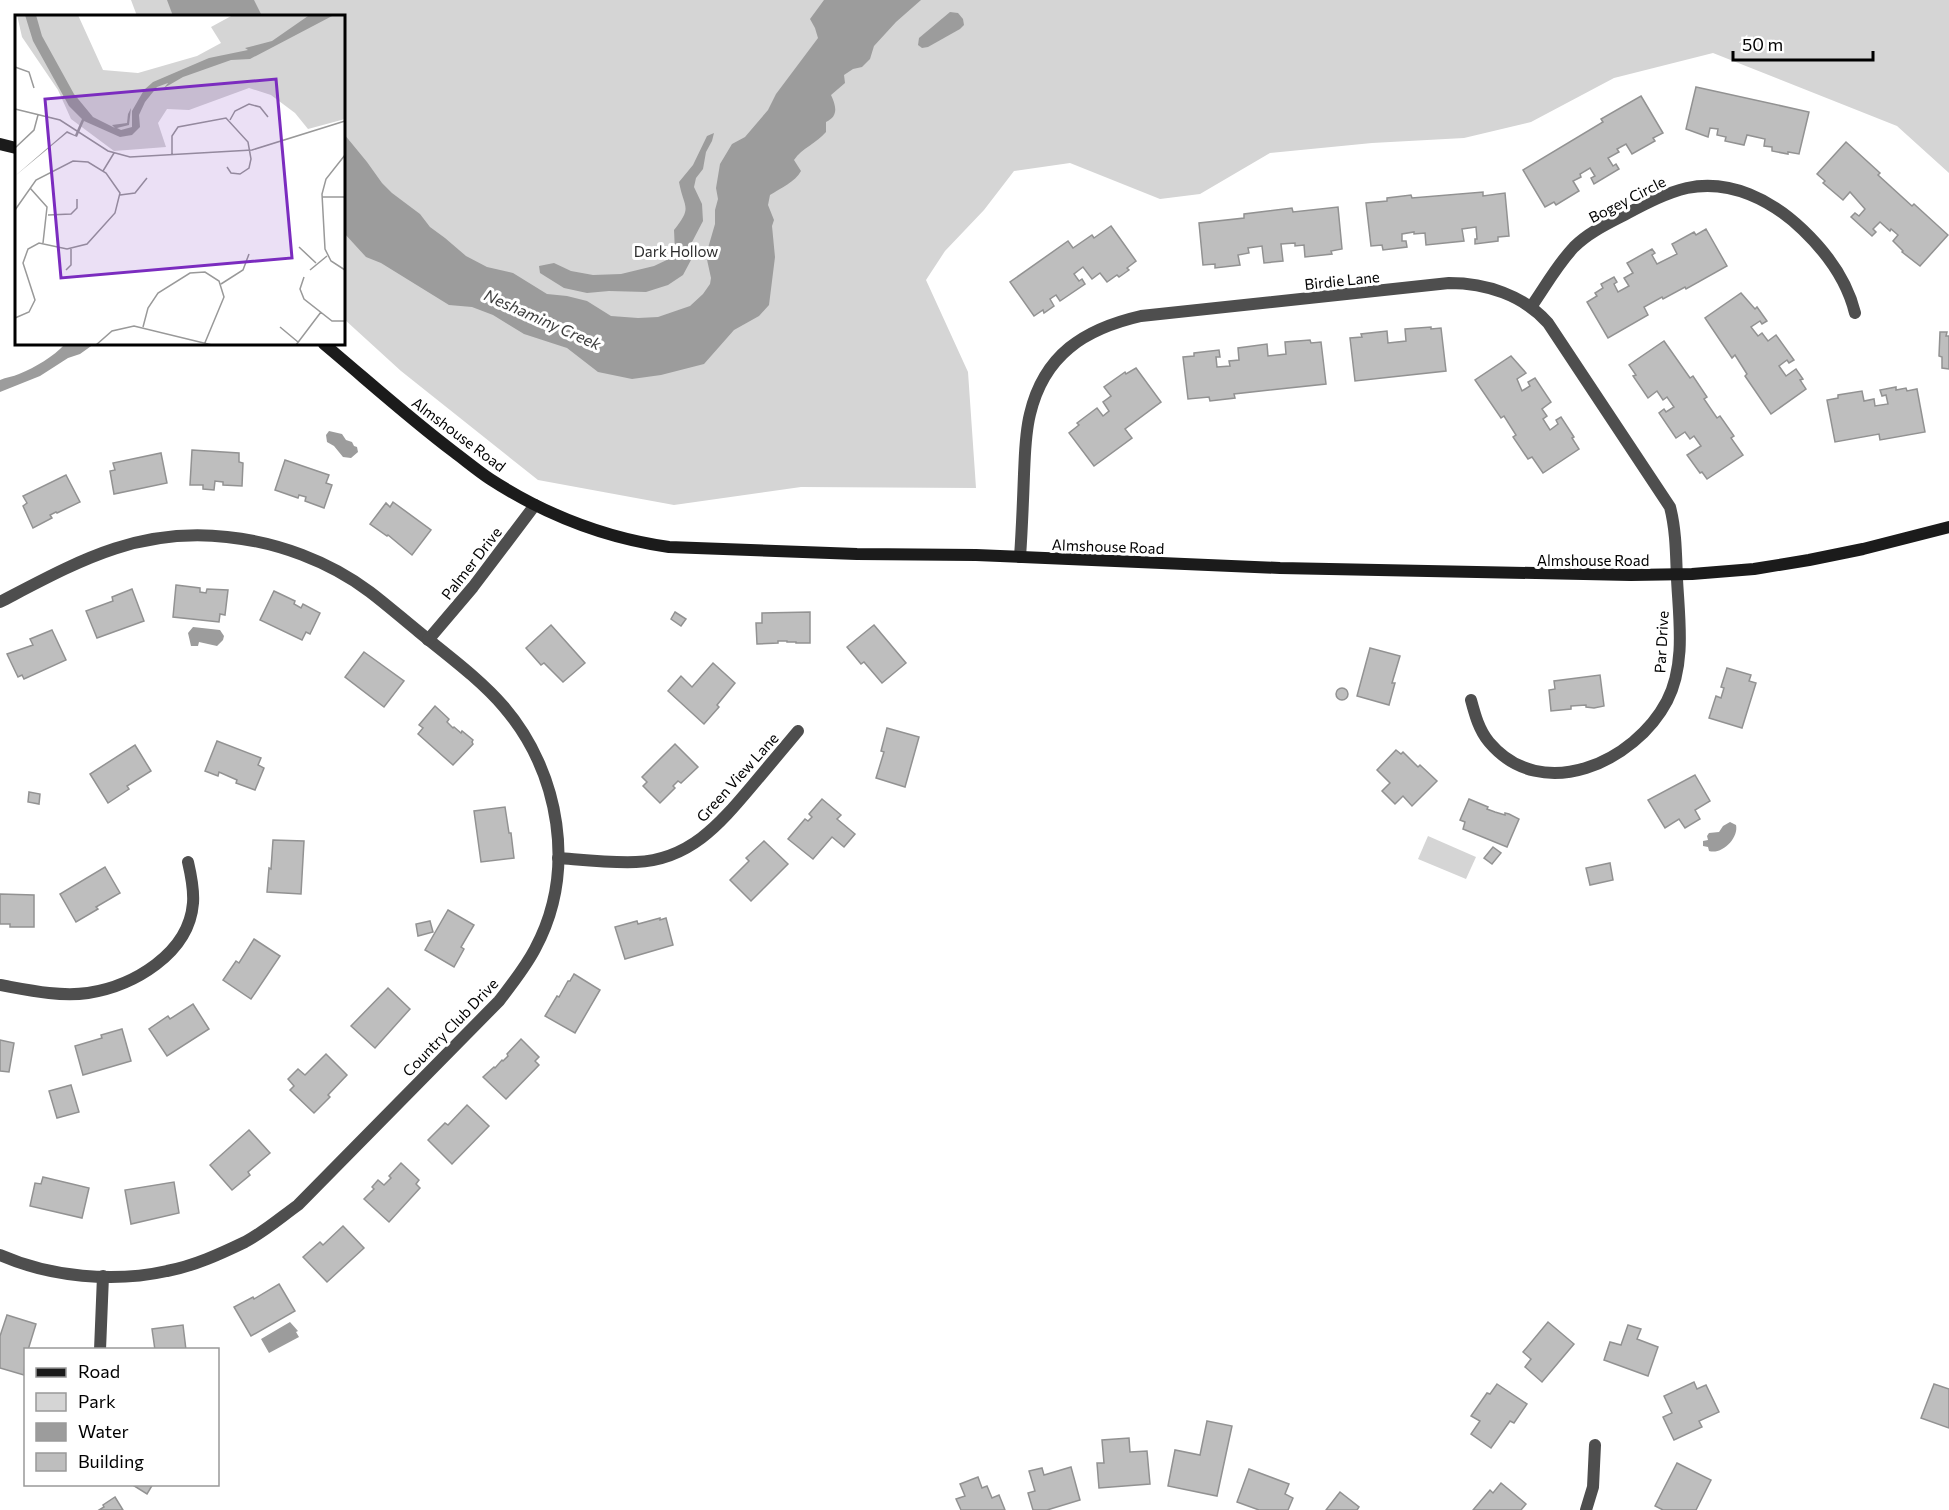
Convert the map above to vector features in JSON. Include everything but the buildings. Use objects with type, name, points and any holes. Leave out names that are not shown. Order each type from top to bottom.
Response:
[{"type":"main road","points":[[0,144],[15,148]]},
{"type":"main road","name":"Almshouse Road","points":[[325,345],[427,432],[490,479],[535,504],[590,529],[612,536],[669,547],[1020,557],[1280,568],[1619,575],[1754,569],[1863,549],[1949,527]]},
{"type":"street","name":"Bogey Circle","points":[[1532,307],[1566,256],[1584,238],[1664,195],[1688,188],[1706,186],[1731,189],[1764,200],[1793,221],[1828,257],[1840,274],[1849,291],[1855,313]]},
{"type":"street","name":"Birdie Lane","points":[[1020,557],[1027,430],[1033,403],[1045,376],[1061,356],[1080,339],[1118,321],[1141,316],[1449,283],[1485,287],[1513,297],[1532,307],[1554,330],[1667,501],[1674,524],[1677,574]]},
{"type":"street","name":"Palmer Drive","points":[[428,640],[473,587],[535,504]]},
{"type":"street","name":"Country Club Drive","points":[[0,602],[77,561],[141,541],[165,537],[225,536],[273,545],[313,559],[368,591],[452,658],[503,705],[536,754],[555,810],[558,839],[554,894],[547,922],[536,948],[522,971],[499,1001],[298,1205],[246,1241],[208,1259],[168,1271],[103,1276],[61,1272],[29,1265],[0,1255]]},
{"type":"street","name":"Par Drive","points":[[1471,700],[1479,724],[1490,742],[1519,765],[1551,772],[1574,771],[1596,766],[1620,753],[1655,722],[1672,689],[1679,652],[1677,574]]},
{"type":"street","name":"Green View Lane","points":[[558,858],[637,862],[662,858],[679,852],[701,839],[721,822],[798,731]]},
{"type":"street","points":[[0,985],[66,994],[86,993],[134,979],[149,970],[170,952],[191,917],[192,883],[188,862]]},
{"type":"street","points":[[100,1348],[103,1276]]},
{"type":"street","points":[[1586,1510],[1593,1487],[1595,1445]]},
{"type":"green space","name":"Dark Hollow","points":[[131,0],[1949,0],[1949,173],[1897,126],[1713,53],[1614,78],[1531,122],[1464,138],[1372,143],[1270,153],[1200,194],[1160,199],[1070,163],[1014,171],[984,210],[945,251],[926,280],[968,372],[976,488],[801,487],[674,505],[538,480],[401,371],[345,320],[345,15],[137,15]]},
{"type":"green space","points":[[1428,836],[1476,857],[1466,879],[1418,859]]},
{"type":"water","points":[[167,0],[254,0],[262,15],[173,15]]},
{"type":"water","name":"Neshaminy Creek","points":[[824,0],[921,0],[874,46],[870,59],[862,67],[853,69],[844,75],[845,83],[831,95],[835,114],[826,122],[826,132],[794,160],[801,171],[798,175],[770,195],[768,205],[774,220],[772,226],[775,257],[769,305],[759,316],[734,330],[704,364],[661,375],[632,379],[598,372],[567,348],[524,334],[493,315],[472,307],[449,305],[381,263],[366,257],[345,234],[345,135],[392,193],[420,214],[430,227],[466,256],[487,267],[513,273],[547,294],[587,301],[611,316],[658,317],[690,306],[710,284],[711,278],[706,255],[715,224],[718,199],[716,188],[720,164],[732,144],[745,137],[768,110],[776,94],[818,38],[810,19]]},
{"type":"water","points":[[950,12],[958,13],[964,25],[928,47],[922,48],[918,45],[919,38]]},
{"type":"water","points":[[714,133],[706,152],[703,169],[696,178],[694,187],[702,204],[703,221],[691,244],[691,260],[683,275],[668,285],[646,292],[587,293],[564,288],[540,273],[539,266],[554,263],[571,271],[593,275],[621,274],[654,266],[671,258],[675,252],[674,230],[685,211],[679,182],[693,165],[707,136]]},
{"type":"water","points":[[64,345],[93,345],[40,376],[0,392],[0,380],[38,365]]},
{"type":"water","points":[[329,431],[342,434],[346,440],[357,447],[358,452],[351,458],[343,457],[334,446],[327,442],[326,435]]},
{"type":"water","points":[[193,627],[220,630],[224,636],[223,640],[217,646],[199,642],[198,646],[191,646],[188,633]]},
{"type":"water","points":[[1730,822],[1736,825],[1735,835],[1724,848],[1714,852],[1703,846],[1703,841],[1708,840],[1709,833],[1719,832]]},
{"type":"water","points":[[290,1322],[298,1331],[296,1332],[299,1337],[269,1353],[261,1339]]}]
